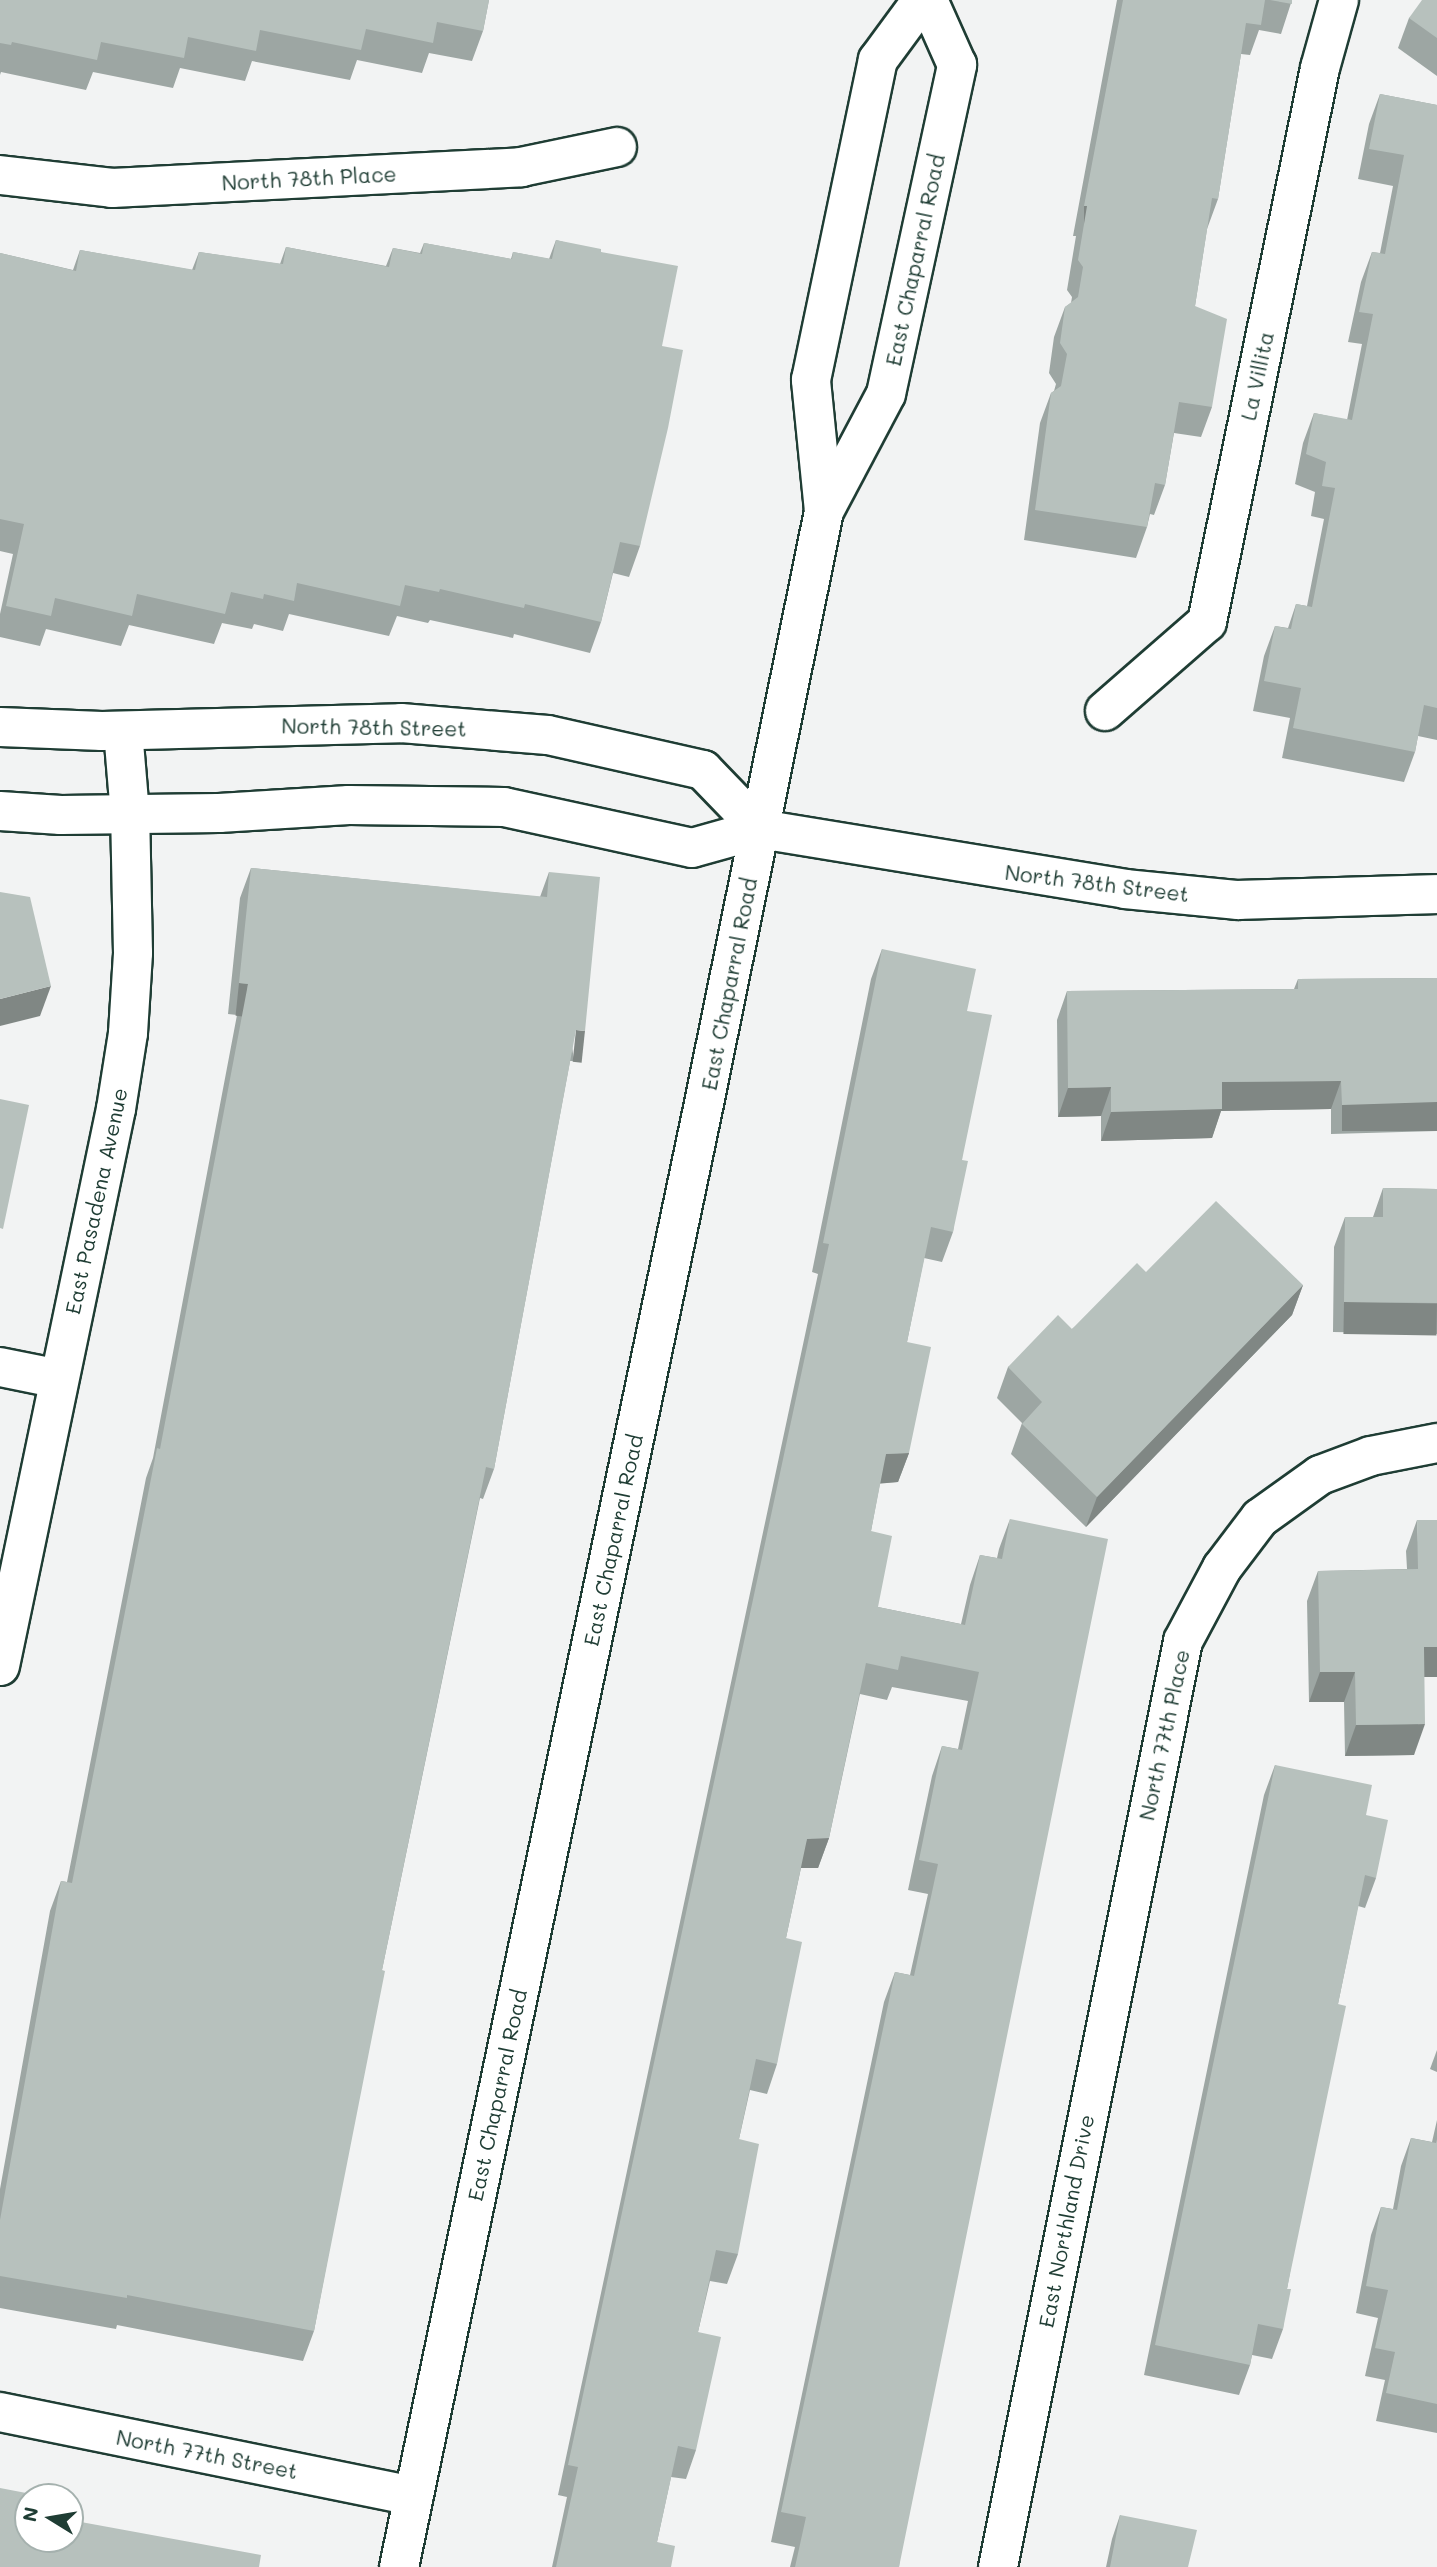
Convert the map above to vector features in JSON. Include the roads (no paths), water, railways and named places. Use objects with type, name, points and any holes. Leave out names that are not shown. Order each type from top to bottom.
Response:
[{"type":"street","name":"East Chaparral Road","points":[[824,511],[811,380],[878,60],[922,0]]},
{"type":"street","name":"East Chaparral Road","points":[[399,2567],[824,511],[886,394],[957,65],[928,0]]},
{"type":"street","name":"La Villita","points":[[1105,710],[1207,621],[1320,68],[1339,0]]},
{"type":"street","name":"North 78th Place","points":[[0,175],[111,188],[521,167],[617,147]]},
{"type":"street","name":"North 78th Street","points":[[0,727],[123,731],[401,723],[548,735],[703,770],[760,829]]},
{"type":"street","name":"East Pasadena Avenue","points":[[0,1666],[116,1109],[128,1033],[133,953],[130,814],[123,731]]},
{"type":"street","name":"North 78th Street","points":[[0,811],[61,816],[349,805],[504,807],[692,848],[760,829],[1125,889],[1238,900],[1437,894]]},
{"type":"street","points":[[0,1367],[59,1379]]},
{"type":"street","name":"North 77th Place","points":[[1134,1876],[1183,1642],[1222,1568],[1260,1518],[1320,1475],[1371,1456],[1437,1443]]},
{"type":"street","name":"East Northland Drive","points":[[998,2567],[1134,1876]]},
{"type":"street","name":"North 77th Street","points":[[0,2412],[414,2496]]}]
